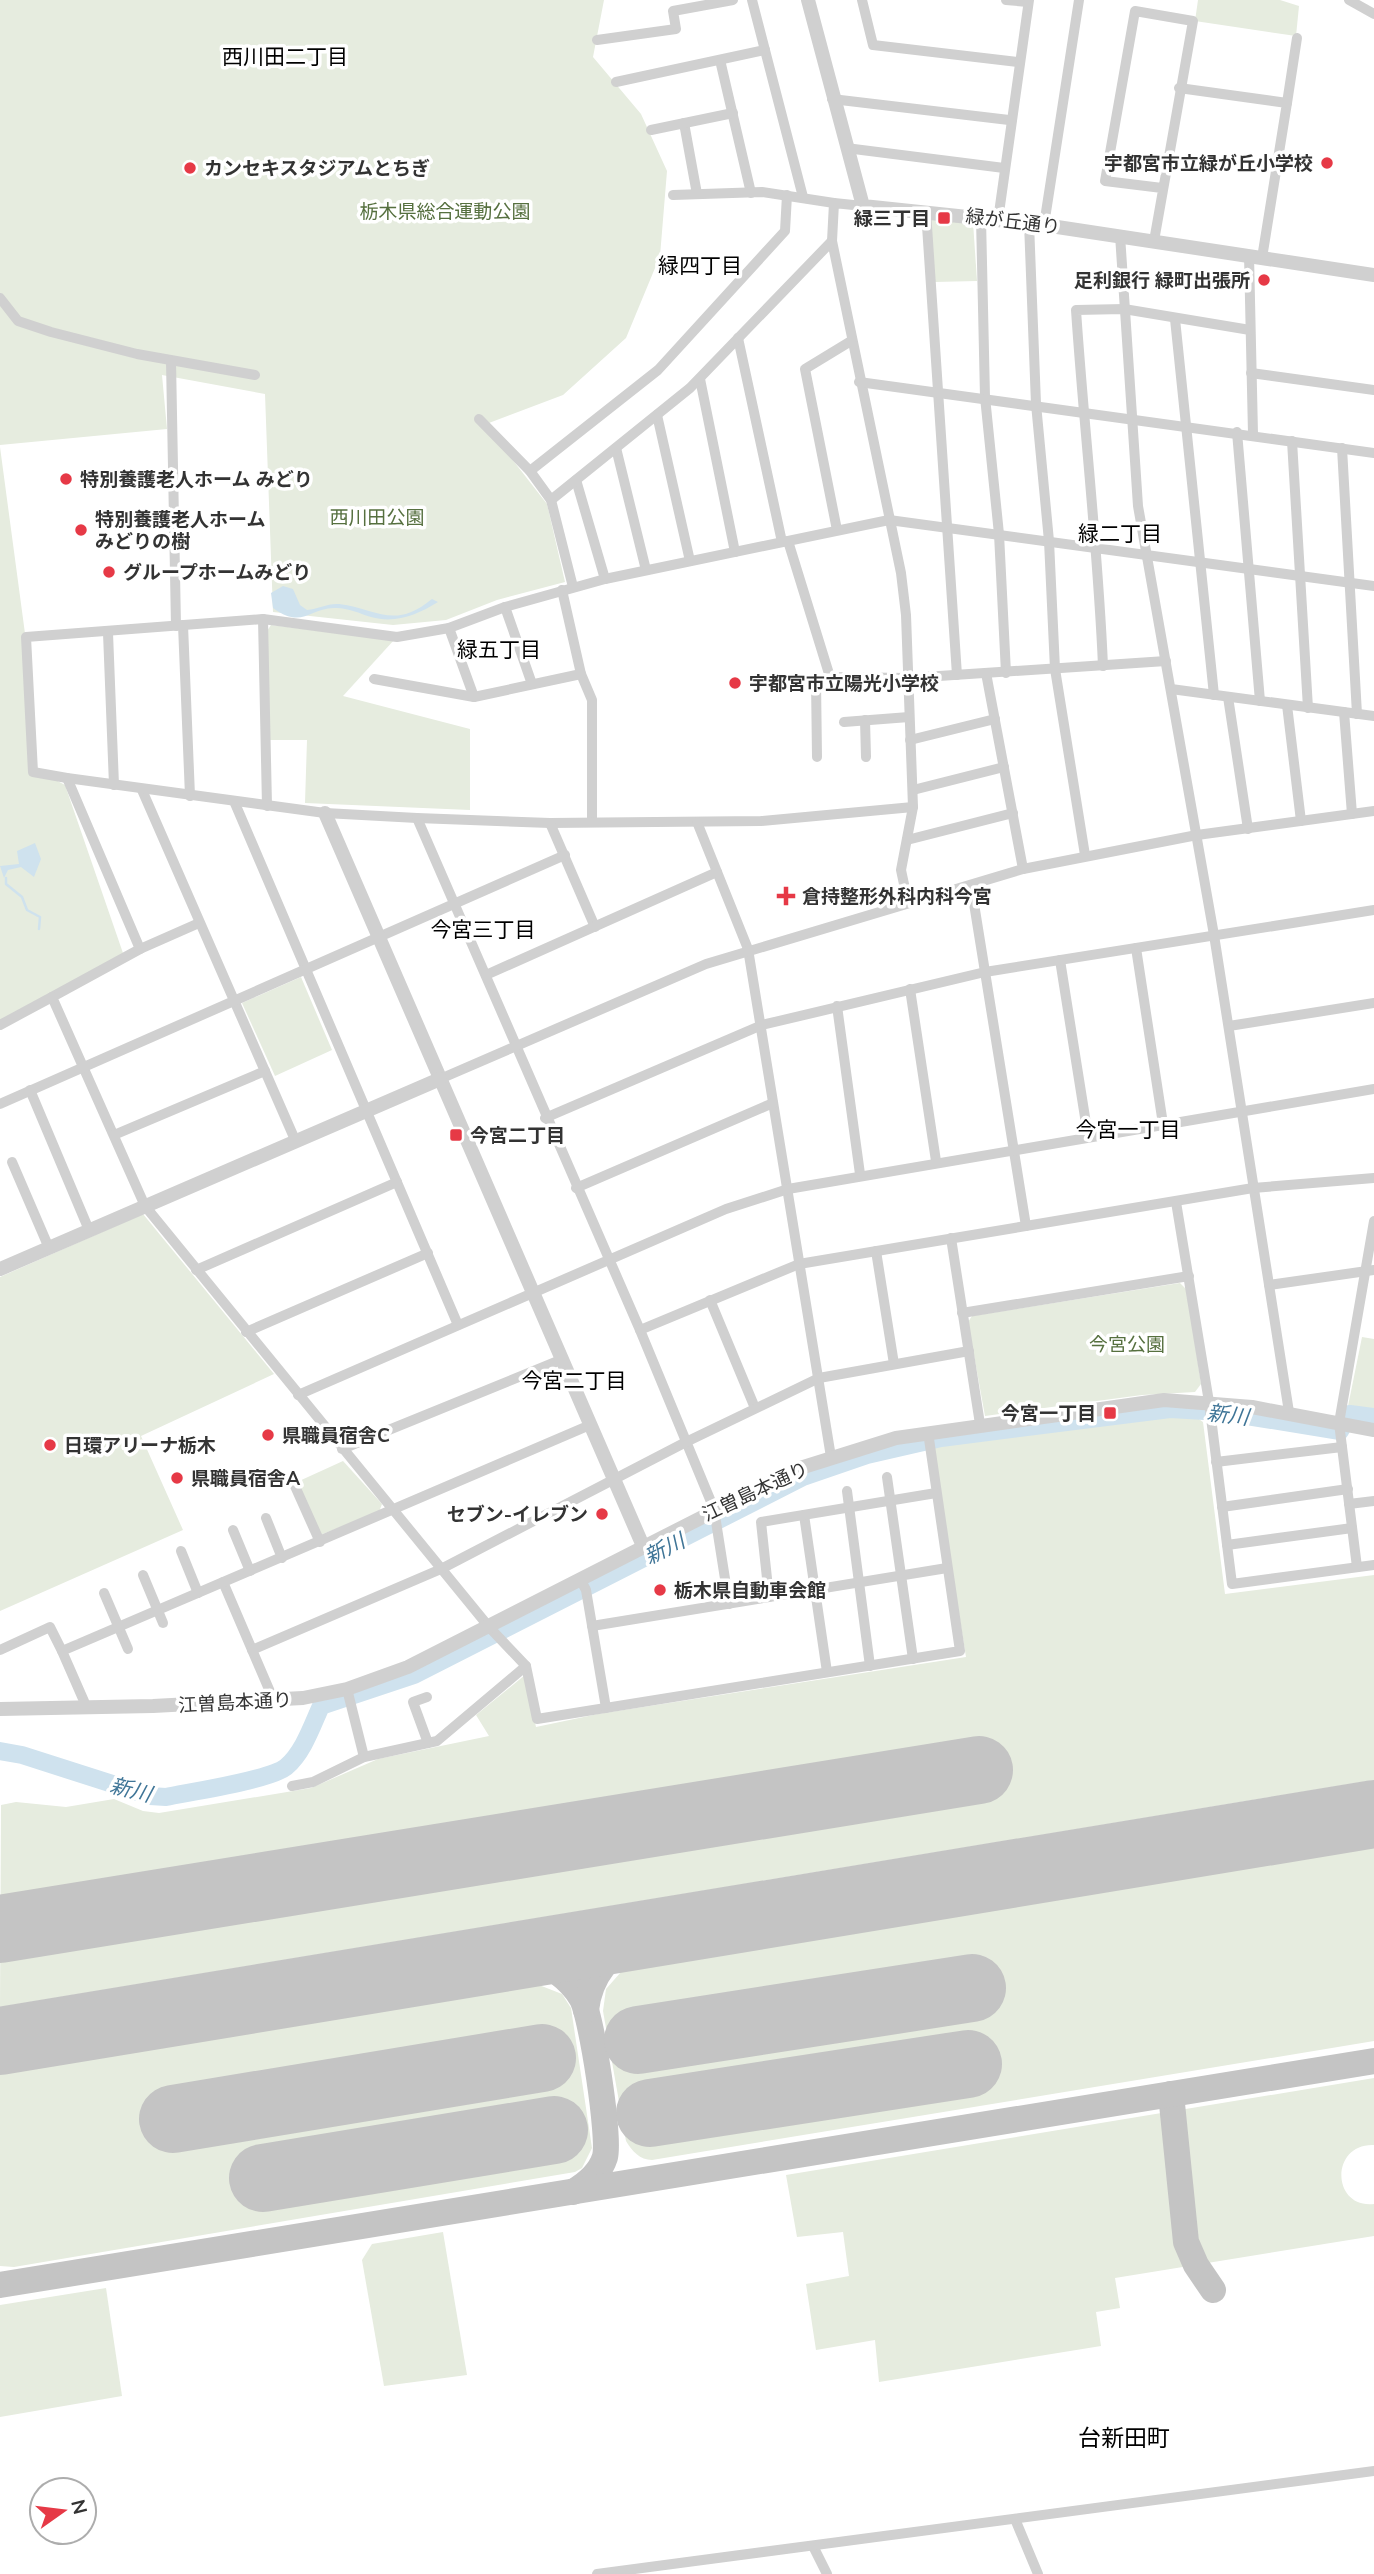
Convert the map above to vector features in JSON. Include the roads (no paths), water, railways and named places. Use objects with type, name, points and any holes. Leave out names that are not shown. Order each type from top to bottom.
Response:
[{"type":"street","points":[[597,40],[676,29],[673,11],[733,0]]},
{"type":"street","points":[[752,0],[803,197]]},
{"type":"street","points":[[673,195],[787,195],[863,206],[832,99],[808,0]]},
{"type":"street","points":[[862,0],[873,45],[1018,62]]},
{"type":"street","points":[[998,219],[1009,120],[1028,1],[1006,0]]},
{"type":"street","points":[[1079,0],[1036,224],[1036,404],[1049,541],[1055,669],[1085,855]]},
{"type":"street","points":[[1349,0],[1374,15]]},
{"type":"street","points":[[1154,241],[1193,21],[1135,11],[1105,181],[1162,188]]},
{"type":"street","points":[[1253,435],[1250,330],[1255,257],[1287,103],[1297,38]]},
{"type":"street","points":[[616,82],[765,50]]},
{"type":"street","points":[[720,60],[751,193]]},
{"type":"street","points":[[1179,88],[1287,103]]},
{"type":"street","points":[[832,99],[1009,120]]},
{"type":"street","points":[[651,130],[733,113]]},
{"type":"street","points":[[684,123],[697,194]]},
{"type":"street","points":[[846,148],[1004,168]]},
{"type":"street","points":[[530,471],[659,370],[785,232],[787,195]]},
{"type":"street","points":[[834,203],[832,241],[859,382],[901,573],[909,678],[913,790],[913,807],[901,870],[908,903]]},
{"type":"street","name":"緑が丘通り","points":[[863,206],[998,219],[1120,235],[1374,275]]},
{"type":"street","points":[[926,211],[957,675]]},
{"type":"street","points":[[981,218],[985,397],[999,534],[1006,673]]},
{"type":"street","points":[[1120,235],[1138,506],[1214,934],[1289,1412]]},
{"type":"street","points":[[551,500],[699,379],[832,241]]},
{"type":"street","points":[[0,298],[18,321],[51,332],[171,361],[254,375]]},
{"type":"street","points":[[1103,667],[1098,548],[1082,412],[1076,310],[1124,309],[1250,330]]},
{"type":"street","points":[[1175,319],[1214,695]]},
{"type":"street","points":[[738,338],[785,541],[830,677]]},
{"type":"street","points":[[837,530],[805,369],[851,341]]},
{"type":"street","points":[[171,361],[179,625],[190,796]]},
{"type":"street","points":[[1251,373],[1374,390]]},
{"type":"street","points":[[699,379],[735,552]]},
{"type":"street","points":[[859,382],[1036,404],[1374,453]]},
{"type":"street","points":[[657,415],[690,561]]},
{"type":"street","points":[[479,419],[530,471],[551,500],[581,674],[592,700],[592,822]]},
{"type":"street","points":[[1237,432],[1260,701]]},
{"type":"street","points":[[1292,441],[1308,708]]},
{"type":"street","points":[[616,448],[646,570]]},
{"type":"street","points":[[1342,448],[1357,714]]},
{"type":"street","points":[[576,480],[605,579]]},
{"type":"street","points":[[913,807],[761,821],[550,823],[417,818],[325,813],[142,790],[33,772],[26,637],[108,633],[264,619],[397,637],[449,628],[505,607],[605,579],[889,520],[1374,586]]},
{"type":"street","points":[[505,607],[532,684]]},
{"type":"street","points":[[264,619],[267,806]]},
{"type":"street","points":[[449,628],[474,697]]},
{"type":"street","points":[[108,633],[114,785]]},
{"type":"street","points":[[817,757],[816,681],[830,677],[909,678],[1166,661]]},
{"type":"street","points":[[986,673],[1023,869]]},
{"type":"street","points":[[374,679],[474,697],[581,674]]},
{"type":"street","points":[[1171,689],[1374,716]]},
{"type":"street","points":[[1228,697],[1248,829]]},
{"type":"street","points":[[1287,705],[1301,821]]},
{"type":"street","points":[[1344,712],[1352,814]]},
{"type":"street","points":[[844,722],[909,717]]},
{"type":"street","points":[[910,740],[995,719]]},
{"type":"street","points":[[866,720],[866,757]]},
{"type":"street","points":[[913,790],[1004,766]]},
{"type":"street","points":[[67,778],[140,949]]},
{"type":"street","points":[[142,790],[296,1142]]},
{"type":"street","points":[[234,802],[458,1325]]},
{"type":"street","points":[[0,1269],[514,1046],[748,949],[1023,869],[1085,855],[1197,835],[1374,811]]},
{"type":"street","points":[[325,813],[643,1546]]},
{"type":"street","points":[[907,840],[1013,813]]},
{"type":"street","points":[[417,818],[545,1118],[640,1330],[714,1509],[729,1604]]},
{"type":"street","points":[[697,822],[748,949],[831,1457]]},
{"type":"street","points":[[550,823],[594,927]]},
{"type":"street","points":[[0,1104],[83,1065],[565,855]]},
{"type":"street","points":[[486,975],[717,873]]},
{"type":"street","points":[[971,884],[1026,1226]]},
{"type":"street","points":[[545,1118],[762,1025],[837,1006],[985,972],[1374,910]]},
{"type":"street","points":[[0,1025],[140,949],[199,923]]},
{"type":"street","points":[[1136,948],[1163,1124]]},
{"type":"street","points":[[1059,960],[1088,1136]]},
{"type":"street","points":[[910,989],[936,1161]]},
{"type":"street","points":[[52,997],[145,1206],[489,1627],[526,1666],[537,1719],[960,1651],[928,1432]]},
{"type":"street","points":[[1228,1026],[1374,1003]]},
{"type":"street","points":[[837,1006],[860,1174]]},
{"type":"street","points":[[114,1135],[265,1071]]},
{"type":"street","points":[[298,1395],[726,1209],[788,1188],[1374,1089]]},
{"type":"street","points":[[30,1090],[89,1230]]},
{"type":"street","points":[[576,1188],[773,1102]]},
{"type":"street","points":[[12,1162],[49,1248]]},
{"type":"street","points":[[640,1330],[799,1264],[1253,1188],[1374,1178]]},
{"type":"street","points":[[196,1270],[397,1182]]},
{"type":"street","points":[[1176,1202],[1209,1402],[1231,1584],[1374,1565]]},
{"type":"street","points":[[1357,1567],[1339,1423],[1370,1270],[1374,1221]]},
{"type":"street","points":[[951,1238],[980,1424]]},
{"type":"street","points":[[876,1251],[894,1364]]},
{"type":"street","points":[[246,1332],[428,1253]]},
{"type":"street","points":[[1269,1285],[1370,1270]]},
{"type":"street","points":[[962,1313],[1189,1276]]},
{"type":"street","points":[[710,1300],[755,1408]]},
{"type":"street","points":[[253,1650],[442,1569],[686,1441],[819,1378],[969,1350]]},
{"type":"street","points":[[342,1448],[563,1359]]},
{"type":"street","name":"江曽島本通り","points":[[0,1709],[274,1701],[347,1689],[408,1667],[797,1469],[831,1457],[928,1432],[1153,1401],[1209,1402],[1289,1412],[1374,1430]]},
{"type":"street","points":[[62,1651],[590,1425]]},
{"type":"street","points":[[1216,1462],[1342,1447]]},
{"type":"street","points":[[887,1477],[913,1659]]},
{"type":"street","points":[[294,1484],[320,1542]]},
{"type":"street","points":[[1222,1507],[1348,1489]]},
{"type":"street","points":[[847,1491],[870,1666]]},
{"type":"street","points":[[769,1597],[761,1522],[936,1493]]},
{"type":"street","points":[[1349,1504],[1374,1501]]},
{"type":"street","points":[[804,1515],[828,1672]]},
{"type":"street","points":[[266,1518],[282,1558]]},
{"type":"street","points":[[1227,1545],[1352,1528]]},
{"type":"street","points":[[233,1530],[250,1571]]},
{"type":"street","points":[[181,1551],[198,1593]]},
{"type":"street","points":[[592,1626],[947,1568]]},
{"type":"street","points":[[143,1575],[163,1623]]},
{"type":"street","points":[[580,1579],[586,1590],[606,1708]]},
{"type":"street","points":[[223,1582],[274,1701]]},
{"type":"street","points":[[104,1593],[128,1649]]},
{"type":"street","points":[[0,1650],[50,1627],[87,1707]]},
{"type":"street","points":[[292,1786],[313,1782],[364,1757],[437,1741],[526,1666]]},
{"type":"street","points":[[347,1689],[364,1757]]},
{"type":"street","points":[[427,1697],[413,1703],[428,1743]]},
{"type":"street","points":[[597,2574],[1374,2471]]},
{"type":"street","points":[[1014,2519],[1038,2574]]},
{"type":"street","points":[[813,2546],[827,2574]]},
{"type":"water","points":[[283,586],[293,589],[300,605],[307,610],[339,604],[396,616],[407,614],[432,599],[438,602],[422,611],[397,619],[380,619],[339,608],[291,617],[273,608],[271,593]]},
{"type":"water","points":[[35,843],[41,859],[34,877],[21,867],[8,870],[4,878],[0,866],[19,864],[17,851]]},
{"type":"waterway","points":[[6,878],[6,884],[22,897],[27,910],[40,917],[39,929]]},
{"type":"waterway","name":"新川","points":[[0,1751],[22,1755],[150,1796],[166,1797],[247,1781],[277,1772],[292,1761],[306,1739],[321,1706],[414,1675],[803,1477],[867,1455],[941,1438],[1170,1409],[1222,1412],[1340,1431],[1350,1414],[1374,1417]]},
{"type":"place","name":"宇都宮市立緑が丘小学校","points":[[1327,163]]},
{"type":"place","name":"カンセキスタジアムとちぎ","points":[[190,168]]},
{"type":"place","name":"緑三丁目","points":[[944,218]]},
{"type":"place","name":"足利銀行 緑町出張所","points":[[1264,280]]},
{"type":"place","name":"特別養護老人ホーム みどり","points":[[66,479]]},
{"type":"place","name":"特別養護老人ホーム みどりの樹","points":[[81,530]]},
{"type":"place","name":"グループホームみどり","points":[[109,572]]},
{"type":"place","name":"宇都宮市立陽光小学校","points":[[735,683]]},
{"type":"place","name":"倉持整形外科内科今宮","points":[[786,896]]},
{"type":"place","name":"今宮二丁目","points":[[456,1135]]},
{"type":"place","name":"今宮一丁目","points":[[1110,1413]]},
{"type":"place","name":"県職員宿舎C","points":[[268,1435]]},
{"type":"place","name":"日環アリーナ栃木","points":[[50,1445]]},
{"type":"place","name":"県職員宿舎A","points":[[177,1478]]},
{"type":"place","name":"セブン-イレブン","points":[[602,1514]]},
{"type":"place","name":"栃木県自動車会館","points":[[660,1590]]},
{"type":"district","name":"西川田二丁目","points":[[285,56]]},
{"type":"district","name":"緑四丁目","points":[[700,265]]},
{"type":"district","name":"緑二丁目","points":[[1120,533]]},
{"type":"district","name":"緑五丁目","points":[[499,649]]},
{"type":"district","name":"今宮三丁目","points":[[483,929]]},
{"type":"district","name":"今宮一丁目","points":[[1128,1129]]},
{"type":"district","name":"今宮二丁目","points":[[574,1380]]},
{"type":"district","name":"台新田町","points":[[1124,2437]]},
{"type":"park label","name":"栃木県総合運動公園","points":[[445,211]]},
{"type":"park label","name":"西川田公園","points":[[377,517]]},
{"type":"park label","name":"今宮公園","points":[[1127,1344]]}]
